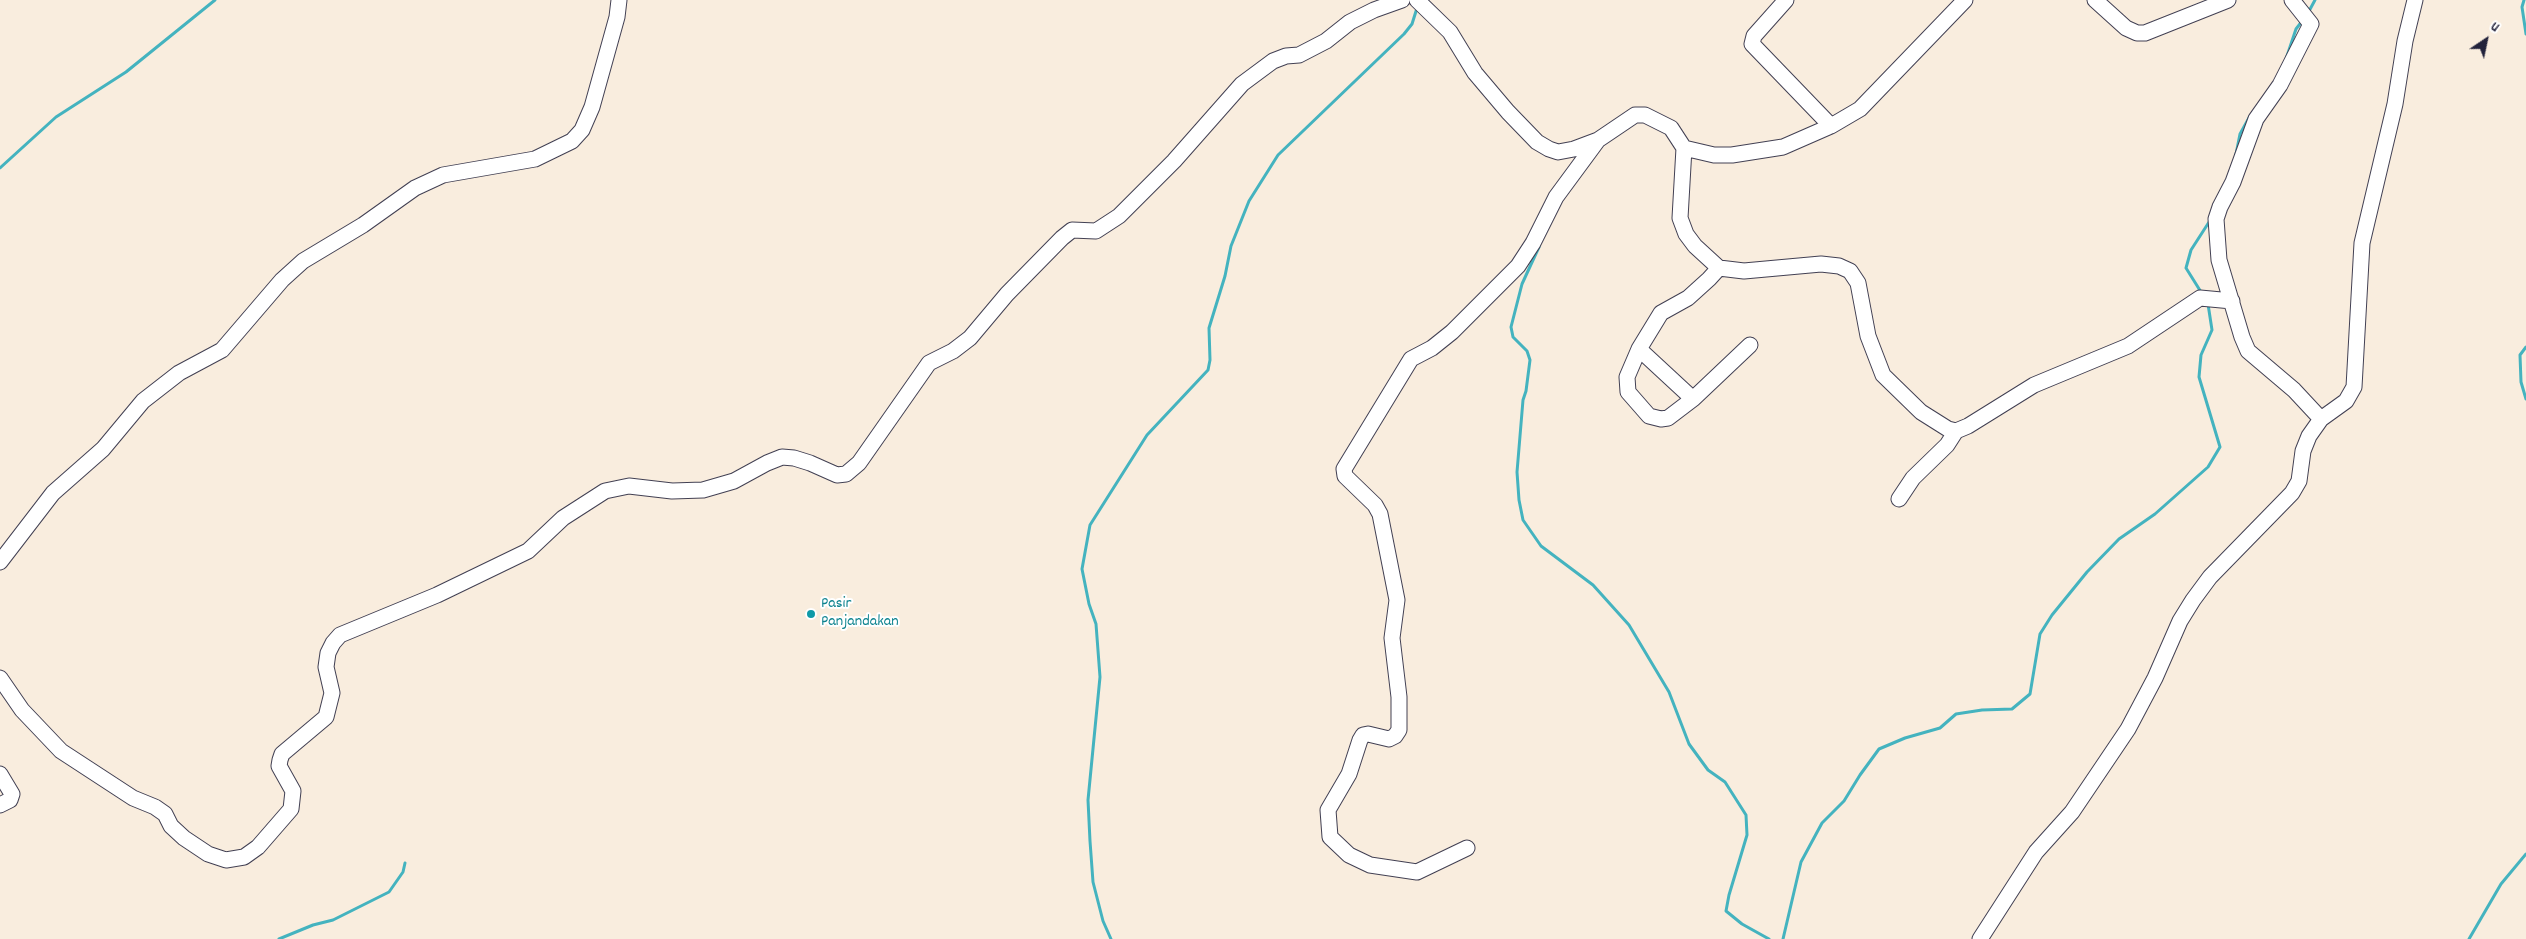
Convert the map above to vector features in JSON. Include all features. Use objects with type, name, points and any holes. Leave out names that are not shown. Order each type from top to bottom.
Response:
[{"type":"street","points":[[0,562],[53,494],[98,453],[144,401],[179,373],[222,350],[282,280],[308,257],[363,225],[415,188],[443,175],[535,158],[572,140],[587,120],[617,17],[619,0]]},
{"type":"street","points":[[0,678],[22,710],[61,751],[133,798],[155,807],[165,814],[171,826],[184,838],[208,854],[226,860],[244,857],[258,847],[291,809],[293,791],[279,766],[280,760],[282,754],[326,717],[332,693],[326,667],[328,653],[340,635],[437,595],[528,550],[563,518],[605,491],[629,486],[672,491],[703,490],[734,481],[782,457],[794,458],[810,463],[837,476],[846,474],[859,463],[901,405],[922,370],[929,363],[953,351],[970,338],[1007,294],[1072,230],[1096,231],[1119,216],[1174,161],[1242,84],[1273,61],[1286,56],[1299,55],[1326,41],[1350,22],[1374,10],[1402,0]]},
{"type":"street","points":[[1417,0],[1450,32],[1474,73],[1537,142],[1558,152],[1574,149],[1598,140],[1635,115],[1645,115],[1671,128],[1684,148],[1680,218],[1686,234],[1695,246],[1719,268],[1744,271],[1820,264],[1850,271],[1858,283],[1868,336],[1883,374],[1937,424],[1956,430],[1968,426],[2034,385],[2105,358],[2128,346],[2206,298],[2232,301]]},
{"type":"street","points":[[1786,0],[1754,36],[1752,44],[1831,126]]},
{"type":"street","points":[[1684,148],[1714,155],[1732,155],[1783,147],[1831,126],[1860,109],[1965,0]]},
{"type":"street","points":[[2094,0],[2126,28],[2137,33],[2145,33],[2228,0]]},
{"type":"street","points":[[1980,939],[2036,852],[2072,812],[2128,729],[2155,678],[2180,621],[2193,600],[2216,571],[2292,493],[2299,481],[2303,451],[2309,436],[2321,419],[2346,401],[2354,387],[2362,243],[2395,104],[2404,41],[2413,7],[2421,0]]},
{"type":"street","points":[[2295,4],[2311,24],[2310,28],[2280,85],[2256,120],[2233,182],[2216,219],[2219,260],[2248,352],[2294,390],[2321,419]]},
{"type":"street","points":[[1467,848],[1417,872],[1370,865],[1349,856],[1330,838],[1328,810],[1349,774],[1360,740],[1368,734],[1389,739],[1395,736],[1399,730],[1399,697],[1392,638],[1397,600],[1380,514],[1375,505],[1345,476],[1344,469],[1411,358],[1432,348],[1452,332],[1518,266],[1533,243],[1556,197],[1598,140]]},
{"type":"street","points":[[1719,268],[1688,298],[1664,309],[1639,349],[1627,377],[1627,384],[1632,399],[1649,416],[1661,419],[1668,418],[1693,399],[1750,344]]},
{"type":"street","points":[[1639,349],[1693,399]]},
{"type":"street","points":[[1900,499],[1913,478],[1947,445],[1956,430]]},
{"type":"street","points":[[0,774],[12,794],[10,800],[0,805]]},
{"type":"waterway","points":[[0,168],[56,117],[126,72],[215,0]]},
{"type":"waterway","points":[[2308,13],[2315,0]]},
{"type":"waterway","points":[[2524,0],[2522,7],[2526,34]]},
{"type":"waterway","points":[[1111,939],[1103,921],[1093,882],[1090,841],[1088,800],[1100,677],[1096,624],[1089,604],[1082,569],[1090,525],[1147,435],[1208,370],[1210,360],[1209,328],[1225,276],[1231,246],[1249,201],[1278,155],[1404,34],[1412,24],[1417,8]]},
{"type":"waterway","points":[[2286,59],[2296,29],[2303,20]]},
{"type":"waterway","points":[[2236,154],[2240,134],[2250,116]]},
{"type":"waterway","points":[[2201,292],[2186,268],[2191,250],[2211,219]]},
{"type":"waterway","points":[[1539,247],[1522,284],[1511,327],[1513,337],[1527,351],[1530,360],[1523,400],[1517,472],[1523,520],[1541,546],[1593,585],[1629,625],[1669,692],[1689,744],[1708,770],[1725,782],[1746,815],[1747,835],[1726,911],[1742,924],[1769,939]]},
{"type":"waterway","points":[[1783,939],[1801,862],[1822,823],[1844,801],[1879,749],[1905,738],[1940,728],[1956,714],[1982,710],[2012,709],[2030,694],[2040,634],[2052,615],[2087,572],[2119,539],[2155,514],[2208,467],[2220,447],[2199,377],[2201,355],[2212,330],[2208,304]]},
{"type":"waterway","points":[[2526,347],[2520,355],[2521,382],[2526,399]]},
{"type":"waterway","points":[[2469,939],[2501,884],[2526,854]]},
{"type":"waterway","points":[[279,939],[313,925],[333,920],[389,892],[403,872],[405,863]]},
{"type":"place","name":"Pasir Panjandakan","points":[[811,614]]}]
